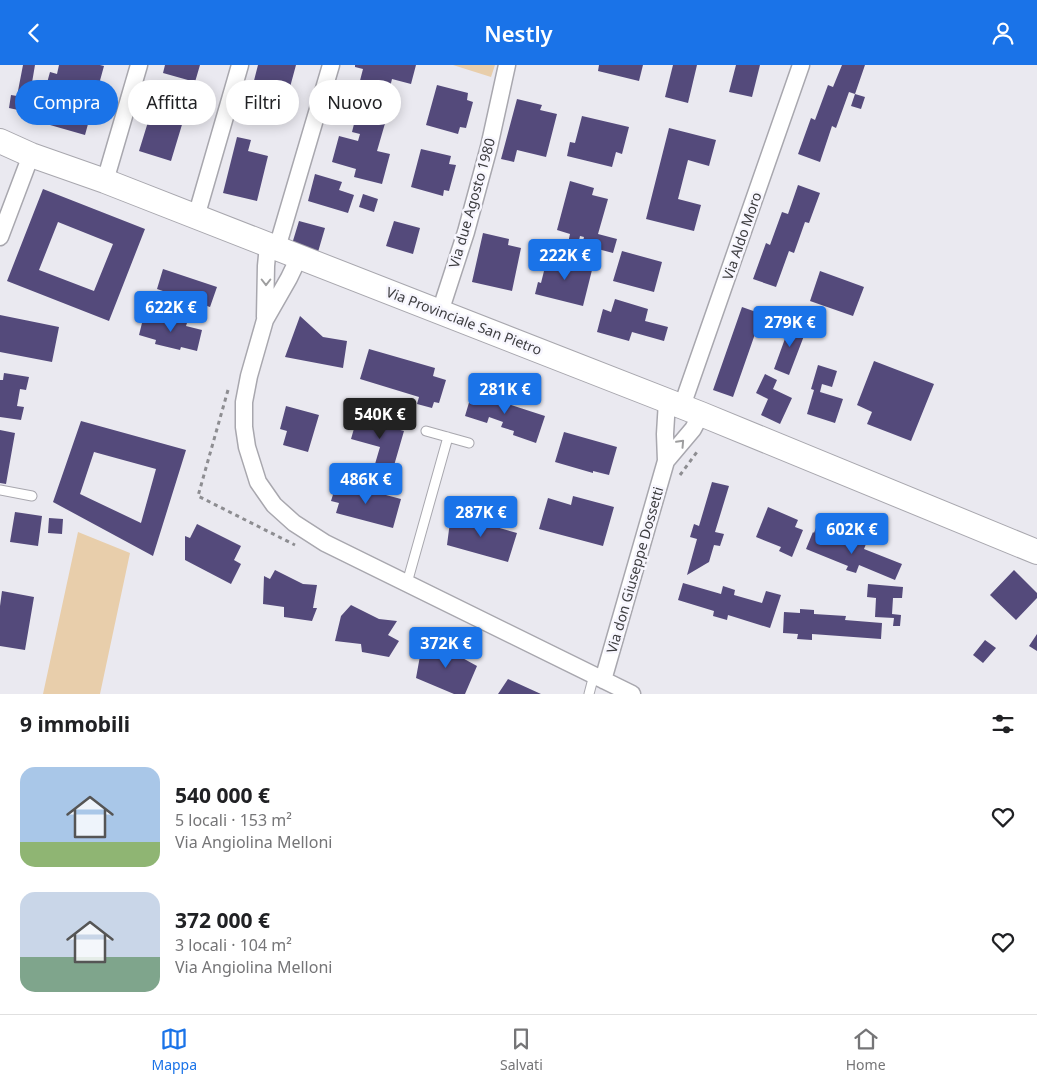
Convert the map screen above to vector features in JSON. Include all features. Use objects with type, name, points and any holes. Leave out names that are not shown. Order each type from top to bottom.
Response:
[{"type":"main road","name":"Via Provinciale San Pietro","points":[[0,141],[31,155],[105,181],[684,407],[1037,552]]},
{"type":"street","points":[[105,181],[139,65]]},
{"type":"street","points":[[196,217],[240,65]]},
{"type":"street","points":[[331,65],[266,266],[265,319],[249,376],[244,402],[244,427],[247,447],[258,482],[274,505],[294,523],[324,543],[632,694]]},
{"type":"street","name":"Via due Agosto 1980","points":[[440,312],[466,232],[484,166],[507,65]]},
{"type":"street","name":"Via Aldo Moro","points":[[684,407],[801,65]]},
{"type":"street","points":[[0,237],[31,155]]},
{"type":"street","points":[[265,319],[299,257]]},
{"type":"street","name":"Via don Giuseppe Dossetti","points":[[666,461],[694,429],[684,407]]},
{"type":"street","name":"Via don Giuseppe Dossetti","points":[[599,678],[666,461],[667,446],[665,434],[684,407]]},
{"type":"lane","points":[[426,431],[470,443]]},
{"type":"lane","points":[[408,583],[448,437]]},
{"type":"lane","points":[[0,490],[32,496]]},
{"type":"lane","points":[[589,694],[599,678]]},
{"type":"path","points":[[230,383],[198,496],[295,545]]},
{"type":"path","points":[[679,475],[699,449]]},
{"type":"shaded area","points":[[453,65],[495,65],[491,77]]},
{"type":"shaded area","points":[[78,532],[130,553],[100,694],[43,694]]},
{"type":"building","points":[[23,65],[35,65],[32,80],[20,80]]},
{"type":"building","points":[[59,65],[104,66],[100,80],[48,80],[50,72],[57,74]]},
{"type":"building","points":[[165,65],[200,65],[196,80],[188,80],[163,73]]},
{"type":"building","points":[[258,65],[296,65],[292,80],[254,80]]},
{"type":"building","points":[[355,65],[416,65],[411,84],[392,79],[360,80],[363,69],[355,67]]},
{"type":"building","points":[[599,65],[643,65],[639,81],[598,71]]},
{"type":"building","points":[[673,65],[697,65],[688,103],[665,97]]},
{"type":"building","points":[[736,65],[760,65],[752,97],[729,92]]},
{"type":"building","points":[[842,65],[865,65],[855,94],[849,92],[836,128],[832,126],[820,162],[798,154],[811,118],[815,120],[828,85],[833,87]]},
{"type":"building","points":[[437,85],[468,93],[467,100],[473,102],[466,128],[460,127],[458,134],[426,125]]},
{"type":"building","points":[[855,94],[865,97],[861,109],[851,106]]},
{"type":"building","points":[[11,95],[15,96],[15,109],[9,108]]},
{"type":"building","points":[[517,99],[542,105],[540,110],[557,114],[546,157],[517,150],[514,162],[501,159]]},
{"type":"building","points":[[582,116],[629,127],[622,154],[616,152],[612,167],[567,156],[570,142],[575,143]]},
{"type":"building","points":[[50,125],[88,125],[85,135]]},
{"type":"building","points":[[147,125],[182,125],[171,161],[139,151]]},
{"type":"building","points":[[354,125],[385,125],[377,151],[390,154],[382,184],[354,177],[356,169],[332,162],[339,136],[358,141],[360,134],[352,132]]},
{"type":"building","points":[[669,128],[716,140],[709,166],[688,160],[678,199],[701,205],[694,231],[646,219]]},
{"type":"building","points":[[237,137],[251,140],[248,151],[268,156],[257,201],[223,193]]},
{"type":"building","points":[[421,149],[451,156],[449,164],[456,165],[449,191],[444,190],[443,196],[411,187]]},
{"type":"building","points":[[315,174],[342,182],[339,190],[354,195],[348,213],[308,201]]},
{"type":"building","points":[[570,181],[594,188],[592,195],[608,199],[598,234],[617,239],[613,253],[594,248],[596,244],[583,241],[584,237],[580,236],[578,245],[568,243],[570,234],[557,230]]},
{"type":"building","points":[[798,185],[820,193],[809,223],[805,222],[794,253],[789,251],[776,287],[753,279],[766,243],[770,245],[782,212],[788,214]]},
{"type":"building","points":[[43,189],[145,229],[109,321],[7,281]],"holes":[[[58,222],[113,244],[94,291],[39,270]]]},
{"type":"building","points":[[363,194],[378,199],[374,212],[359,207]]},
{"type":"building","points":[[299,221],[325,228],[318,252],[292,244]]},
{"type":"building","points":[[394,221],[420,228],[413,254],[386,246]]},
{"type":"building","points":[[483,233],[509,239],[508,245],[521,248],[512,291],[472,282]]},
{"type":"building","points":[[622,251],[662,262],[654,292],[613,281]]},
{"type":"building","points":[[548,255],[593,266],[583,306],[535,294],[538,282],[541,283]]},
{"type":"building","points":[[163,269],[217,287],[210,307],[157,289]]},
{"type":"building","points":[[820,271],[864,287],[853,316],[810,301]]},
{"type":"building","points":[[615,299],[648,309],[645,321],[668,327],[664,341],[632,332],[629,341],[597,332],[603,309],[611,312]]},
{"type":"building","points":[[742,307],[762,314],[733,397],[713,390]]},
{"type":"building","points":[[0,315],[59,327],[52,362],[0,352]]},
{"type":"building","points":[[144,315],[162,319],[162,316],[187,323],[186,326],[202,330],[197,351],[181,347],[180,350],[155,344],[156,340],[139,335]]},
{"type":"building","points":[[300,316],[323,337],[347,341],[343,368],[285,357]]},
{"type":"building","points":[[791,322],[807,328],[789,375],[774,369]]},
{"type":"building","points":[[369,349],[435,368],[433,376],[446,380],[439,403],[434,402],[432,408],[417,404],[419,397],[360,379]]},
{"type":"building","points":[[874,361],[934,384],[911,441],[867,424],[872,412],[857,405]]},
{"type":"building","points":[[818,365],[837,371],[832,387],[822,384],[820,392],[843,399],[835,423],[807,414],[814,390],[811,389]]},
{"type":"building","points":[[4,373],[29,377],[26,390],[20,389],[17,406],[24,407],[21,420],[0,417],[0,380],[3,380]]},
{"type":"building","points":[[765,374],[777,380],[773,389],[792,398],[780,424],[761,415],[768,399],[756,393]]},
{"type":"building","points":[[473,389],[509,401],[508,404],[545,416],[536,443],[513,435],[514,431],[501,427],[503,422],[489,417],[487,423],[465,416]]},
{"type":"building","points":[[286,406],[319,415],[308,452],[283,445],[287,431],[280,429]]},
{"type":"building","points":[[357,418],[404,431],[393,469],[375,464],[380,447],[351,439]]},
{"type":"building","points":[[81,421],[186,450],[153,556],[53,502]],"holes":[[[94,452],[156,469],[141,523],[80,494]]]},
{"type":"building","points":[[0,430],[15,433],[6,484],[0,483]]},
{"type":"building","points":[[564,432],[617,447],[609,475],[593,471],[593,473],[555,462]]},
{"type":"building","points":[[337,482],[401,499],[393,528],[336,513],[339,503],[331,501]]},
{"type":"building","points":[[712,482],[729,486],[715,532],[724,534],[720,546],[714,545],[709,562],[687,575],[697,539],[690,537],[694,524],[699,526]]},
{"type":"building","points":[[573,496],[614,507],[603,546],[539,529],[548,498],[571,505]]},
{"type":"building","points":[[768,507],[798,520],[795,527],[803,530],[792,557],[779,551],[781,547],[756,537]]},
{"type":"building","points":[[15,512],[42,516],[38,546],[10,542]]},
{"type":"building","points":[[451,514],[517,533],[508,562],[447,545]]},
{"type":"building","points":[[49,518],[63,519],[62,534],[48,533]]},
{"type":"building","points":[[197,524],[241,546],[234,560],[241,564],[231,584],[185,560],[185,536],[190,538]]},
{"type":"building","points":[[817,525],[827,529],[824,537],[853,546],[856,540],[866,544],[864,549],[902,564],[895,580],[859,565],[856,573],[846,570],[848,566],[806,549]]},
{"type":"building","points":[[275,570],[303,584],[317,585],[313,608],[317,608],[312,621],[284,617],[284,607],[263,604],[264,576],[270,579]]},
{"type":"building","points":[[1014,570],[1037,593],[1037,598],[1016,620],[990,595]]},
{"type":"building","points":[[683,583],[721,594],[723,586],[735,590],[734,595],[762,603],[766,591],[781,595],[770,628],[728,615],[727,620],[713,616],[714,611],[678,600]]},
{"type":"building","points":[[868,584],[903,587],[902,598],[893,598],[892,614],[901,615],[900,626],[893,626],[894,618],[875,617],[876,598],[867,597]]},
{"type":"building","points":[[2,591],[34,597],[25,650],[0,646]]},
{"type":"building","points":[[351,605],[379,619],[397,621],[388,635],[399,641],[389,657],[362,652],[361,644],[335,641],[341,616]]},
{"type":"building","points":[[800,609],[814,610],[814,614],[846,616],[845,620],[882,623],[881,639],[812,634],[812,640],[797,639],[798,634],[783,633],[784,612],[800,613]]},
{"type":"building","points":[[1037,634],[1037,651],[1029,646]]},
{"type":"building","points":[[453,639],[462,645],[457,655],[477,666],[465,694],[454,694],[416,678],[420,656],[435,643],[447,650]]},
{"type":"building","points":[[985,640],[996,648],[983,663],[973,655]]},
{"type":"building","points":[[508,679],[541,694],[498,694]]}]
